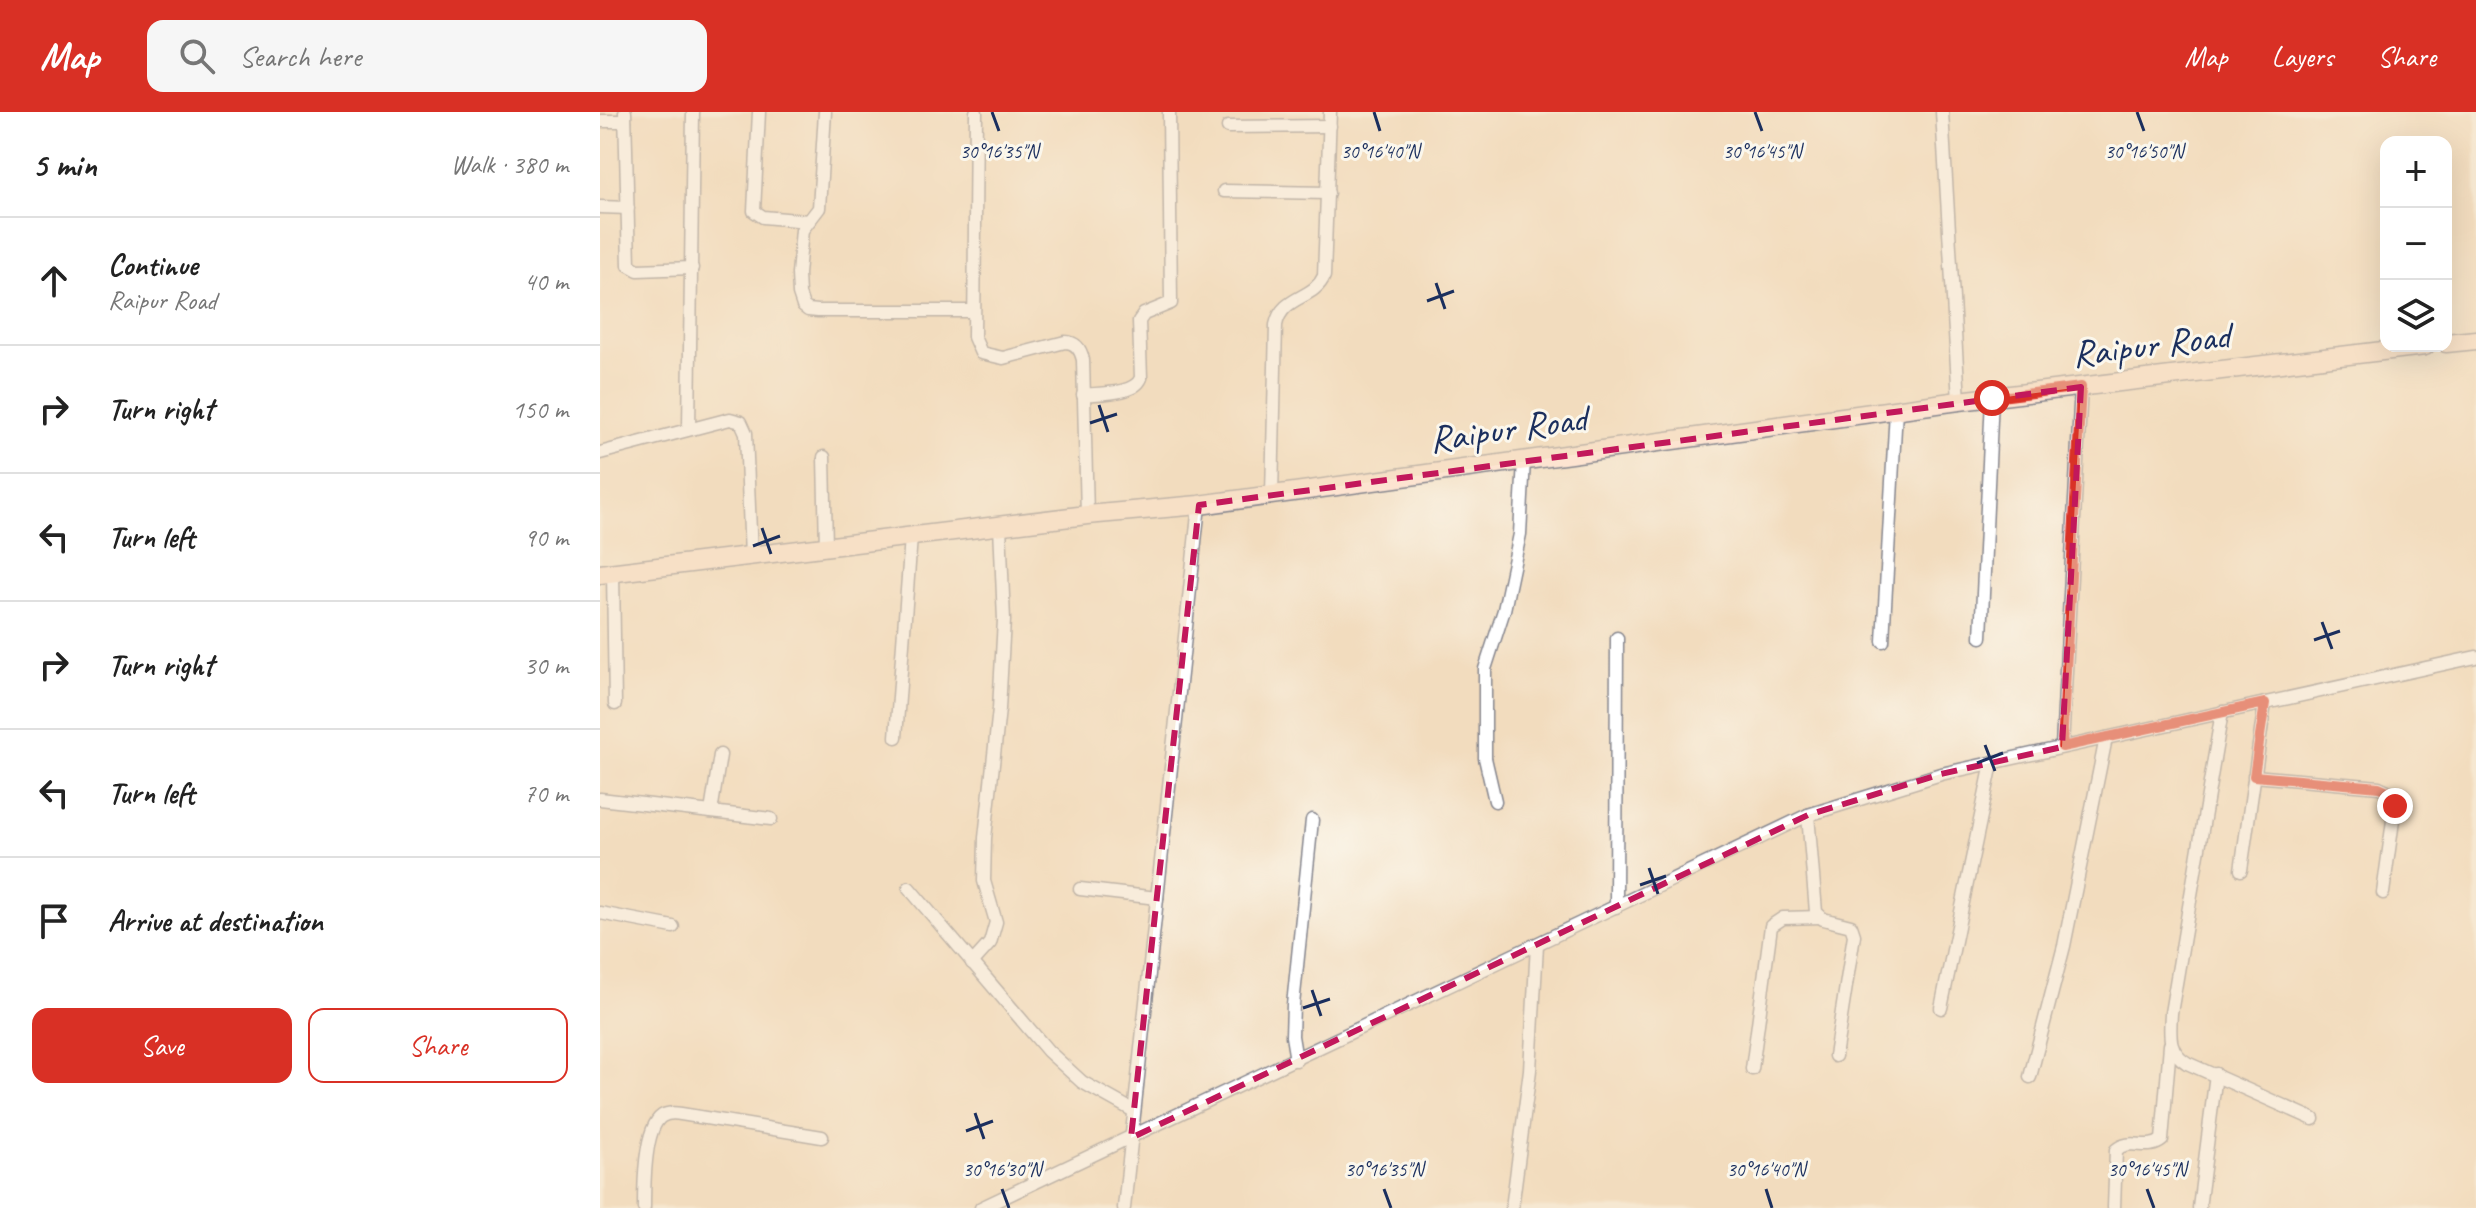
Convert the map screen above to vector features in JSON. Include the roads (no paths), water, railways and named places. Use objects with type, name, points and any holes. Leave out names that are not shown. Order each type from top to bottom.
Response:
[{"type":"main road","points":[[2452,342],[2476,340]]},
{"type":"main road","name":"Raipur Road","points":[[606,573],[1087,515],[1199,505],[1959,401],[2380,351]]},
{"type":"street","points":[[689,429],[693,112]]},
{"type":"street","points":[[759,112],[754,211],[763,217],[808,221]]},
{"type":"street","points":[[825,112],[819,208],[802,230],[798,274],[800,299],[808,310],[973,311]]},
{"type":"street","points":[[976,112],[974,337],[981,353],[1003,358],[1065,342],[1075,345],[1083,360],[1087,515]]},
{"type":"street","points":[[1083,395],[1130,389],[1137,385],[1141,378],[1139,321],[1144,314],[1171,303],[1169,112]]},
{"type":"street","points":[[1942,112],[1959,401]]},
{"type":"street","points":[[600,121],[625,117],[627,258],[632,269],[692,268]]},
{"type":"street","points":[[1228,127],[1330,119],[1324,276],[1315,288],[1284,307],[1276,325],[1272,495]]},
{"type":"street","points":[[1224,191],[1328,193]]},
{"type":"street","points":[[600,207],[628,208]]},
{"type":"street","points":[[2062,747],[2081,387]]},
{"type":"street","points":[[1981,637],[1992,398]]},
{"type":"street","points":[[1883,641],[1896,410]]},
{"type":"street","points":[[600,453],[730,419],[744,425],[751,557]]},
{"type":"street","points":[[824,457],[826,547]]},
{"type":"street","points":[[1495,801],[1485,758],[1485,669],[1504,610],[1520,534],[1524,460]]},
{"type":"street","points":[[1124,1208],[1199,505]]},
{"type":"street","points":[[972,963],[990,943],[996,922],[984,881],[1004,620],[1000,526]]},
{"type":"street","points":[[896,737],[911,537]]},
{"type":"street","points":[[606,573],[615,704]]},
{"type":"street","points":[[1616,907],[1617,638]]},
{"type":"street","points":[[981,1208],[1808,815],[1941,774],[2476,657]]},
{"type":"street","points":[[2241,870],[2265,703]]},
{"type":"street","points":[[2114,1208],[2116,1150],[2126,1144],[2152,1146],[2162,1140],[2174,997],[2222,712]]},
{"type":"street","points":[[2030,1077],[2064,946],[2106,738]]},
{"type":"street","points":[[711,812],[720,755]]},
{"type":"street","points":[[1941,1008],[1992,763]]},
{"type":"street","points":[[2254,776],[2379,787],[2390,792],[2395,806],[2383,893]]},
{"type":"street","points":[[600,799],[771,819]]},
{"type":"street","points":[[1808,815],[1814,904],[1821,917]]},
{"type":"street","points":[[1296,1060],[1293,1013],[1312,820]]},
{"type":"street","points":[[909,888],[1069,1072],[1091,1088],[1134,1111]]},
{"type":"street","points":[[1080,889],[1157,898]]},
{"type":"street","points":[[600,913],[673,927]]},
{"type":"street","points":[[1752,1069],[1771,926],[1783,918],[1821,917],[1851,926],[1854,935],[1835,1056]]},
{"type":"street","points":[[1512,1208],[1530,1070],[1537,945]]},
{"type":"street","points":[[2170,1042],[2179,1058],[2313,1119]]},
{"type":"street","points":[[2199,1208],[2216,1074]]},
{"type":"street","points":[[644,1208],[645,1171],[651,1136],[662,1116],[681,1114],[822,1137]]}]
